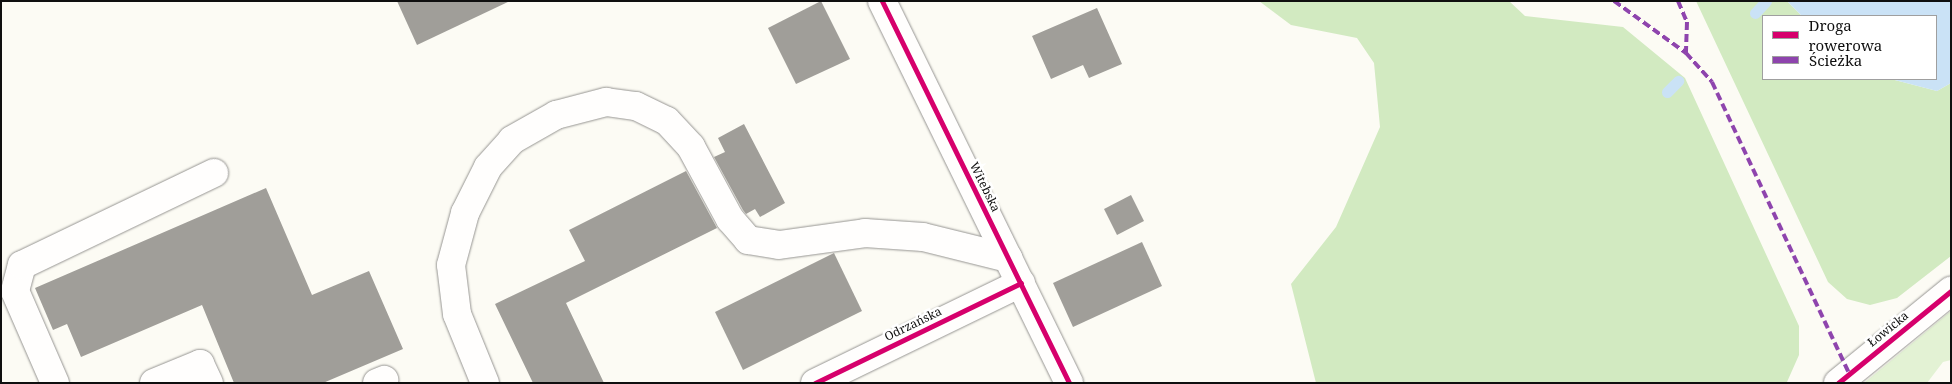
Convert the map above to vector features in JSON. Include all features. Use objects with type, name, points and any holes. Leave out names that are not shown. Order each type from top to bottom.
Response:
[{"type":"street","name":"Witebska","points":[[882,1],[1069,383]]},
{"type":"street","points":[[486,383],[457,314],[451,265],[465,213],[488,167],[512,140],[556,115],[606,102],[636,106],[667,121],[691,147],[730,220],[748,240],[779,245],[865,233],[923,237],[1008,258]]},
{"type":"street","points":[[46,380],[15,291],[22,265],[214,174]]},
{"type":"street","name":"Odrzańska","points":[[815,383],[1021,283]]},
{"type":"street","name":"Łowicka","points":[[1838,383],[1951,291]]},
{"type":"street","points":[[154,383],[200,364],[209,383]]},
{"type":"green space","points":[[1259,1],[1509,1],[1525,16],[1623,27],[1685,78],[1799,326],[1799,355],[1787,382],[1316,383],[1291,284],[1336,227],[1380,127],[1374,63],[1357,38],[1291,25]]},
{"type":"green space","points":[[1696,1],[1787,1],[1801,15],[1762,15],[1762,80],[1895,80],[1937,91],[1951,83],[1951,256],[1897,298],[1870,305],[1847,299],[1828,282]]},
{"type":"green space","points":[[1951,311],[1951,360],[1943,362],[1927,383],[1864,383]]},
{"type":"water","points":[[1787,1],[1951,1],[1951,83],[1937,91],[1895,80],[1937,80],[1937,15],[1801,15]]},
{"type":"building","points":[[397,1],[510,1],[417,45]]},
{"type":"building","points":[[821,1],[850,59],[796,84],[768,28]]},
{"type":"building","points":[[1097,8],[1122,64],[1089,78],[1083,65],[1051,79],[1032,36]]},
{"type":"building","points":[[744,124],[785,203],[760,217],[755,209],[746,214],[714,157],[725,152],[718,138]]},
{"type":"building","points":[[686,171],[717,228],[566,303],[604,383],[533,383],[495,304],[585,261],[569,230]]},
{"type":"building","points":[[266,188],[312,295],[369,271],[403,349],[323,383],[234,383],[202,305],[81,357],[67,324],[53,330],[35,288]]},
{"type":"building","points":[[1131,195],[1144,221],[1117,235],[1104,209]]},
{"type":"building","points":[[1142,242],[1162,286],[1073,327],[1053,283]]},
{"type":"building","points":[[834,253],[862,311],[743,370],[715,312]]},
{"type":"waterway","points":[[1755,13],[1766,1]]},
{"type":"waterway","points":[[1667,92],[1678,81]]},
{"type":"marked path","points":[[1614,1],[1686,53],[1712,82],[1849,373]]},
{"type":"marked path","points":[[1678,1],[1687,22],[1686,53]]},
{"type":"cycle path","points":[[882,1],[1069,383]]},
{"type":"cycle path","points":[[815,383],[1021,283]]},
{"type":"cycle path","points":[[1838,383],[1951,291]]}]
